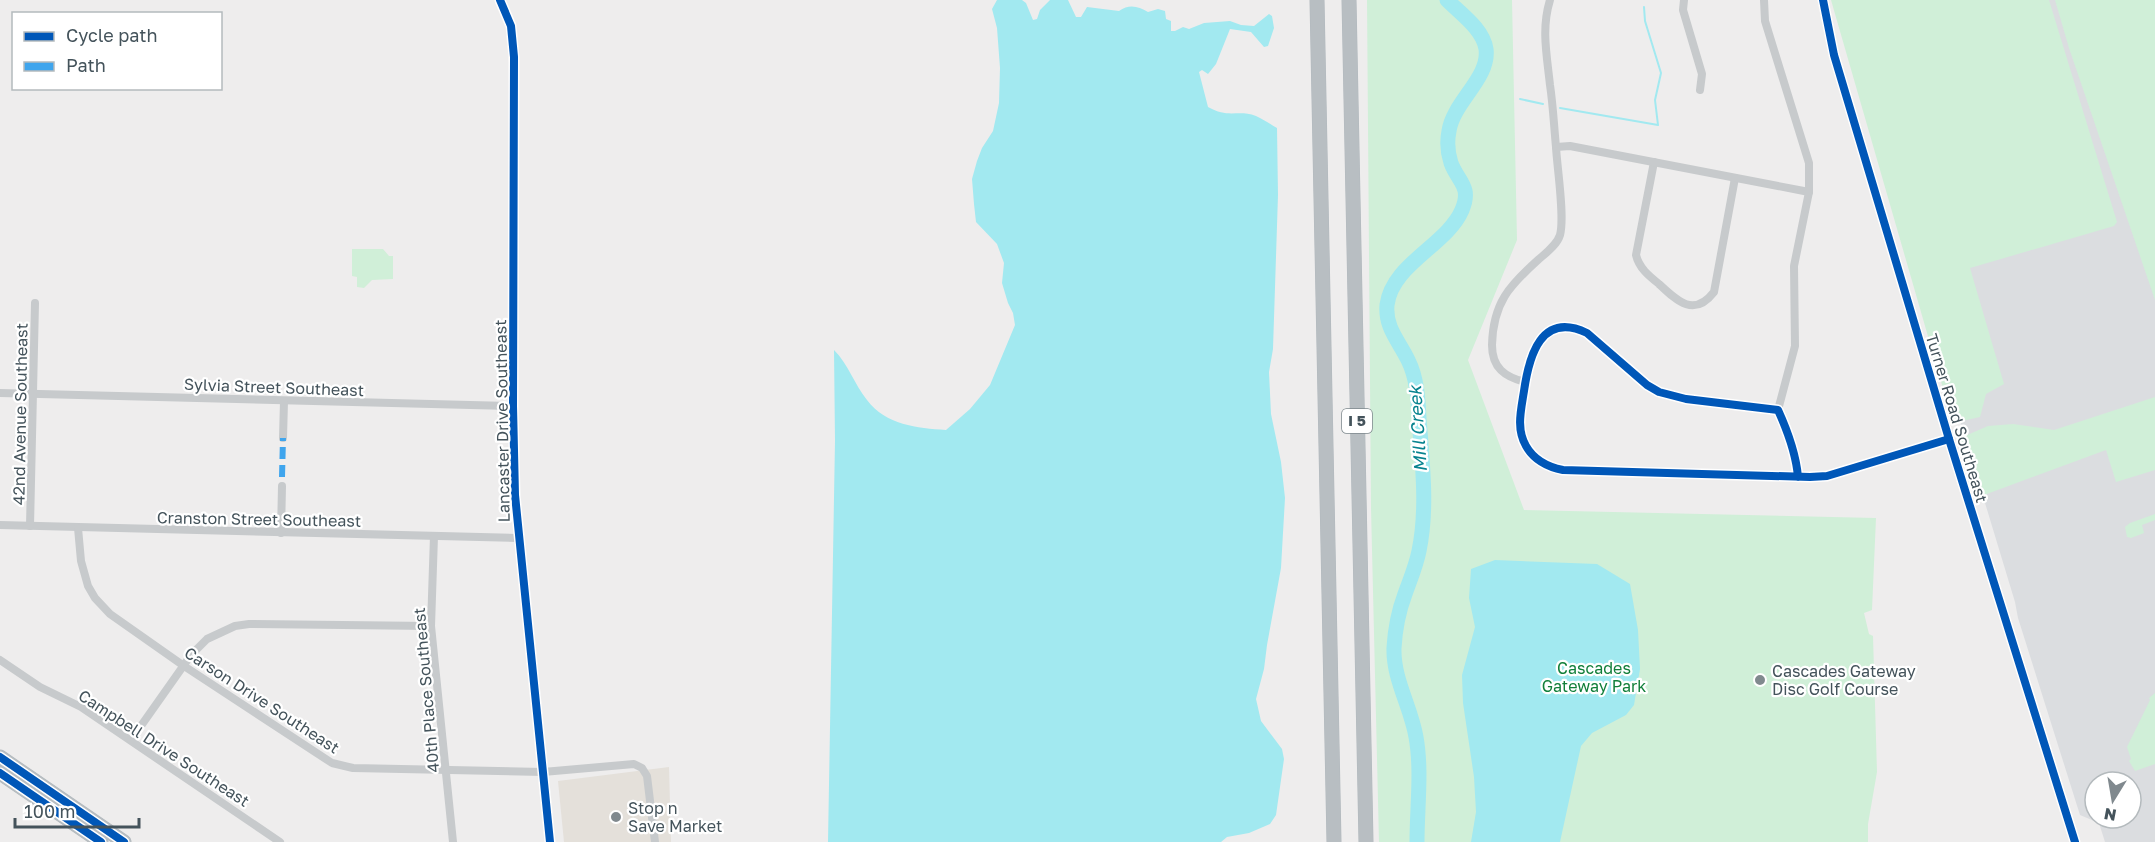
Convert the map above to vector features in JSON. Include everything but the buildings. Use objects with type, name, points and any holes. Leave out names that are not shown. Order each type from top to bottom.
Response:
[{"type":"highway","name":"I 5","points":[[1317,0],[1334,842]]},
{"type":"highway","name":"I 5","points":[[1349,0],[1365,842]]},
{"type":"highway","points":[[0,757],[124,842]]},
{"type":"highway","points":[[0,773],[101,842]]},
{"type":"main road","name":"Lancaster Drive Southeast","points":[[500,0],[511,26],[514,57],[515,495],[550,842]]},
{"type":"main road","name":"Turner Road Southeast","points":[[1823,0],[1834,55],[1949,439],[2075,842]]},
{"type":"street","points":[[1525,382],[1513,379],[1500,371],[1494,362],[1492,336],[1496,314],[1509,288],[1546,253],[1560,235],[1556,147],[1545,54],[1545,22],[1550,0]]},
{"type":"street","points":[[1684,0],[1683,10],[1702,74],[1700,90]]},
{"type":"street","points":[[1764,0],[1765,21],[1809,163],[1809,192],[1794,266],[1795,346],[1778,410],[1790,439],[1798,477]]},
{"type":"street","points":[[1556,147],[1570,146],[1809,192]]},
{"type":"street","points":[[1654,162],[1636,255],[1643,270],[1678,302],[1686,305],[1698,305],[1714,292],[1735,178]]},
{"type":"street","name":"42nd Avenue Southeast","points":[[30,526],[35,303]]},
{"type":"street","points":[[1778,410],[1686,399],[1659,392],[1647,385],[1587,333],[1566,326],[1547,332],[1533,352],[1525,382],[1520,420],[1522,438],[1534,456],[1551,467],[1575,471],[1827,476],[1949,439]]},
{"type":"street","name":"Sylvia Street Southeast","points":[[0,393],[513,406]]},
{"type":"street","points":[[283,438],[284,401]]},
{"type":"street","points":[[281,533],[282,486]]},
{"type":"street","name":"Cranston Street Southeast","points":[[0,525],[518,538]]},
{"type":"street","name":"Carson Drive Southeast","points":[[78,528],[82,569],[88,586],[94,598],[110,614],[184,666],[332,763],[353,768],[543,772],[638,765],[647,776],[654,842]]},
{"type":"street","name":"40th Place Southeast","points":[[434,536],[431,626],[453,842]]},
{"type":"street","points":[[131,740],[184,666],[207,639],[235,626],[249,624],[431,626]]},
{"type":"street","name":"Campbell Drive Southeast","points":[[0,660],[40,687],[75,704],[131,740],[280,842]]},
{"type":"shaded area","points":[[1842,0],[2155,0],[2155,842],[2105,842],[2101,830],[2143,830],[2143,770],[2083,770],[2083,816],[2080,815],[2018,618],[1959,417]]},
{"type":"shaded area","points":[[669,767],[671,842],[564,842],[558,781]]},
{"type":"green space","name":"Cascades Gateway Park","points":[[1367,0],[1512,0],[1517,240],[1468,360],[1524,510],[1876,518],[1872,610],[1864,613],[1869,634],[1873,636],[1877,772],[1868,824],[1868,842],[1379,842],[1371,508]]},
{"type":"green space","points":[[1831,0],[2049,0],[2117,222],[2114,226],[1970,268],[2004,384],[1986,394],[1980,417],[1953,423]]},
{"type":"green space","points":[[2055,0],[2155,0],[2155,300],[2069,48]]},
{"type":"green space","points":[[352,249],[383,249],[389,256],[393,256],[393,279],[372,280],[364,288],[357,287],[357,277],[352,276]]},
{"type":"green space","points":[[2155,397],[2155,470],[2116,482],[2106,450],[1976,498],[1958,439],[1988,426],[2013,424],[2054,430]]},
{"type":"green space","points":[[2155,514],[2155,520],[2142,525],[2144,533],[2131,538],[2127,537],[2125,527]]},
{"type":"green space","points":[[2155,693],[2155,764],[2134,770],[2129,761],[2131,759],[2127,747],[2149,698]]},
{"type":"water","points":[[997,0],[1022,0],[1026,3],[1033,20],[1037,19],[1040,10],[1050,0],[1068,0],[1076,17],[1081,17],[1087,7],[1119,11],[1126,7],[1134,7],[1148,12],[1158,9],[1165,11],[1166,19],[1171,21],[1171,31],[1183,27],[1189,29],[1204,23],[1230,21],[1254,26],[1269,14],[1272,16],[1274,28],[1268,46],[1264,47],[1251,32],[1230,29],[1216,64],[1208,74],[1202,70],[1199,72],[1208,107],[1215,111],[1250,114],[1277,128],[1278,195],[1273,349],[1269,372],[1271,414],[1281,462],[1285,498],[1281,568],[1264,669],[1256,699],[1261,721],[1282,749],[1284,759],[1276,815],[1270,824],[1249,833],[1227,837],[1221,842],[828,842],[835,441],[834,350],[867,400],[883,415],[903,424],[946,430],[970,409],[990,385],[1015,325],[1002,283],[1004,263],[997,244],[976,222],[972,179],[982,148],[993,131],[999,103],[1000,68],[997,28],[992,9]]},
{"type":"water","points":[[1495,560],[1597,564],[1630,584],[1638,630],[1640,669],[1634,705],[1626,715],[1592,733],[1581,746],[1560,842],[1471,842],[1476,812],[1474,777],[1463,703],[1462,675],[1475,627],[1469,598],[1471,569]]},
{"type":"waterway","name":"Mill Creek","points":[[1417,842],[1418,750],[1414,726],[1396,671],[1394,648],[1399,613],[1416,562],[1422,535],[1423,468],[1415,381],[1408,360],[1390,328],[1387,305],[1391,291],[1399,278],[1445,234],[1455,222],[1465,202],[1465,190],[1450,159],[1448,135],[1457,110],[1482,70],[1486,60],[1486,49],[1476,28],[1447,0]]},
{"type":"waterway","points":[[1560,108],[1658,125],[1655,100],[1661,73],[1645,21],[1644,7]]},
{"type":"waterway","points":[[1520,99],[1543,104]]},
{"type":"marked path","points":[[282,477],[283,438]]},
{"type":"cycle path","points":[[500,0],[511,26],[514,57],[515,495],[550,842]]},
{"type":"cycle path","points":[[1823,0],[1834,55],[1949,439],[2075,842]]},
{"type":"cycle path","points":[[1798,477],[1797,468],[1791,443],[1778,410],[1686,399],[1659,392],[1647,385],[1587,333],[1571,328],[1558,328],[1548,332],[1534,351],[1526,378],[1520,419],[1521,433],[1526,446],[1537,459],[1563,470],[1810,477],[1827,476],[1949,439]]},
{"type":"cycle path","points":[[0,757],[124,842]]},
{"type":"cycle path","points":[[0,773],[101,842]]},
{"type":"place","name":"Cascades Gateway Disc Golf Course","points":[[1760,680]]},
{"type":"place","name":"Stop n Save Market","points":[[616,817]]}]
